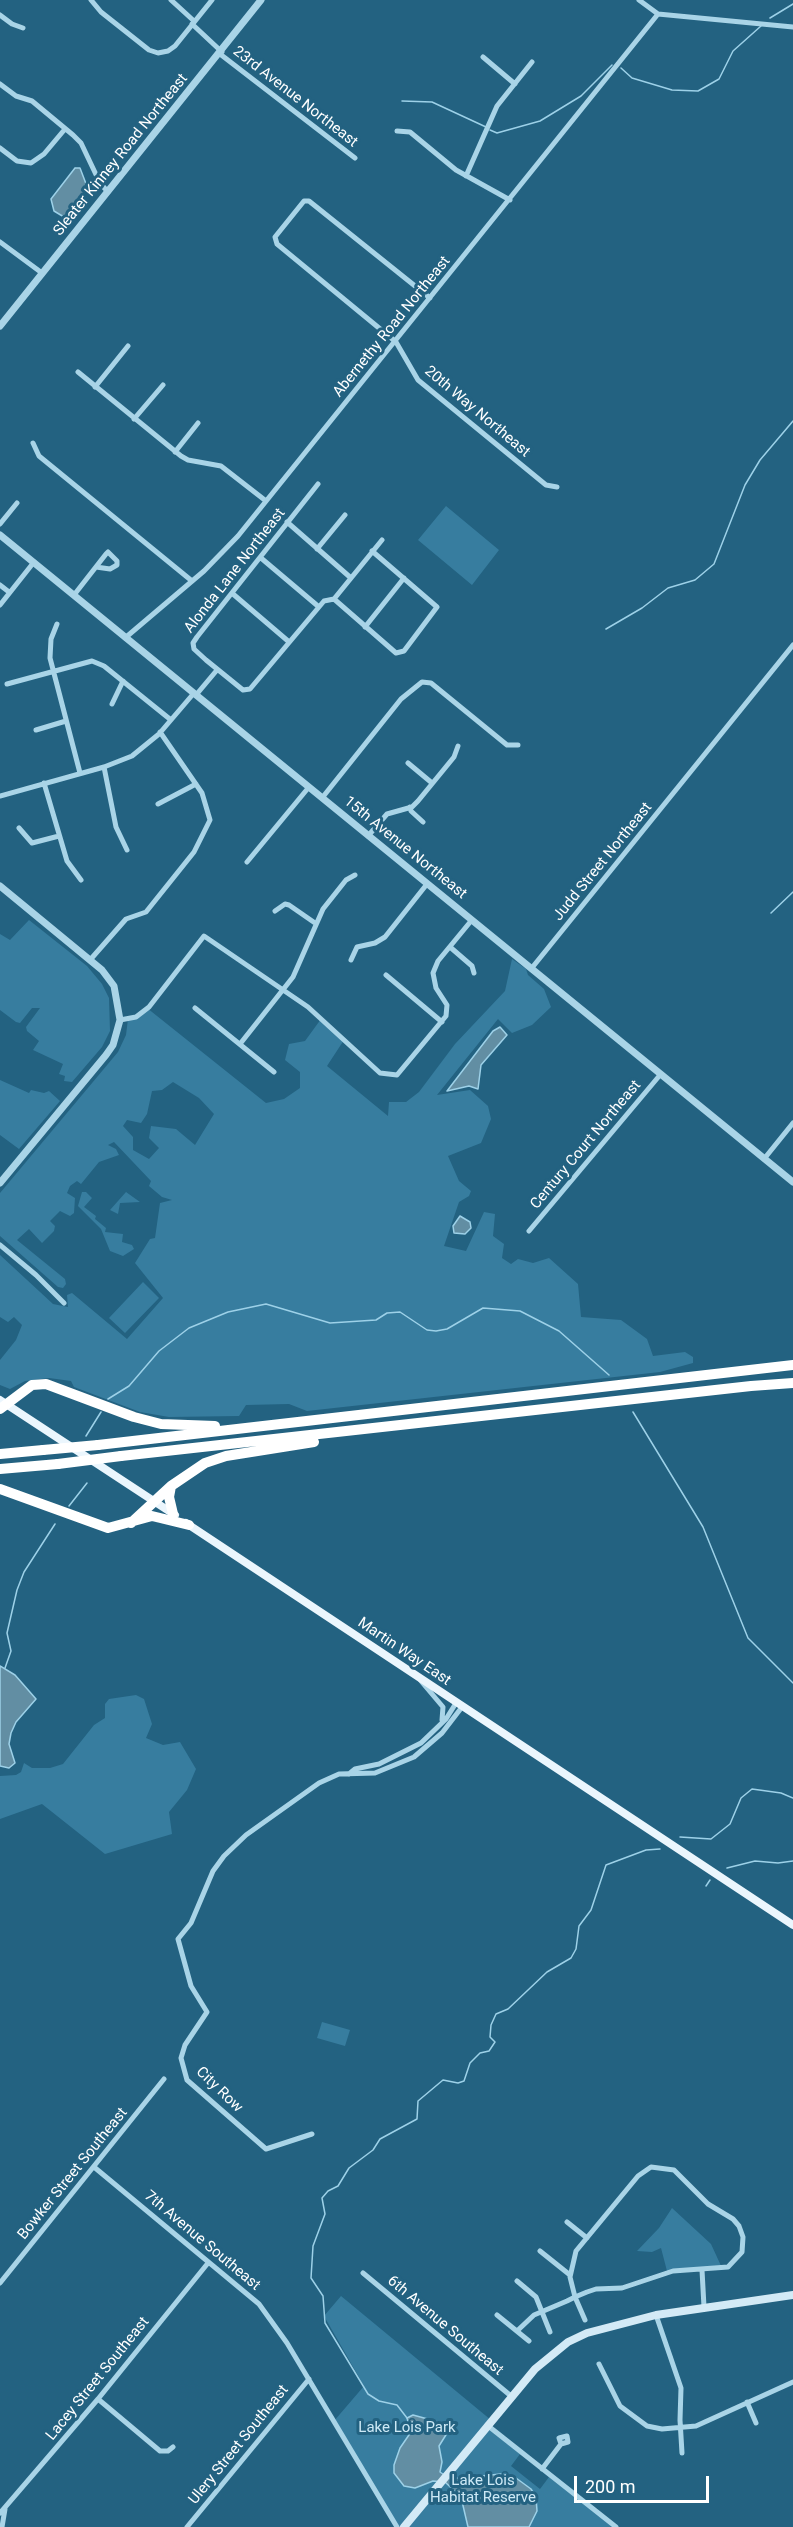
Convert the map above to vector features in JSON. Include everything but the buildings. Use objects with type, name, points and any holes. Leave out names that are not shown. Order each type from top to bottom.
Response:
[{"type":"highway","points":[[0,1454],[793,1365]]},
{"type":"highway","points":[[0,1469],[793,1383]]},
{"type":"highway","points":[[2,1404],[32,1386],[46,1384],[134,1418],[161,1424],[251,1427]]},
{"type":"highway","points":[[131,1523],[171,1486],[206,1463],[226,1456],[326,1440],[340,1432]]},
{"type":"highway","points":[[171,1486],[168,1497],[173,1514]]},
{"type":"highway","points":[[0,1489],[25,1496],[94,1525],[108,1528],[152,1516],[189,1525]]},
{"type":"main road","name":"Martin Way East","points":[[2,1404],[173,1514],[793,1925]]},
{"type":"main road","points":[[404,2527],[511,2396],[547,2357],[575,2338],[656,2315],[793,2295]]},
{"type":"street","points":[[91,0],[101,12],[153,52],[172,49],[212,0]]},
{"type":"street","name":"23rd Avenue Northeast","points":[[171,0],[221,53],[355,158]]},
{"type":"street","name":"Sleater Kinney Road Northeast","points":[[0,326],[221,53],[261,0]]},
{"type":"street","points":[[639,0],[658,14],[793,27]]},
{"type":"street","name":"Abernethy Road Northeast","points":[[125,638],[225,550],[396,342],[658,14]]},
{"type":"street","points":[[0,15],[12,24],[23,28]]},
{"type":"street","points":[[483,57],[515,84]]},
{"type":"street","points":[[466,176],[495,110],[532,62]]},
{"type":"street","points":[[0,84],[16,96],[32,101],[81,143],[94,173],[108,192]]},
{"type":"street","points":[[0,148],[17,161],[31,163],[44,154],[65,129]]},
{"type":"street","points":[[397,131],[410,132],[466,176],[510,200]]},
{"type":"street","points":[[396,342],[277,244],[275,237],[304,201],[309,201],[430,298]]},
{"type":"street","points":[[0,242],[42,273]]},
{"type":"street","name":"20th Way Northeast","points":[[396,342],[418,380],[546,485],[557,487]]},
{"type":"street","points":[[95,387],[128,346]]},
{"type":"street","points":[[78,372],[175,452],[188,460],[221,466],[266,501]]},
{"type":"street","points":[[134,419],[163,385]]},
{"type":"street","points":[[175,452],[198,423]]},
{"type":"street","points":[[33,443],[39,456],[192,581]]},
{"type":"street","name":"Alonda Lane Northeast","points":[[318,484],[193,643],[194,649],[238,687],[247,690],[324,601],[334,599],[382,540]]},
{"type":"street","points":[[0,524],[17,503]]},
{"type":"street","points":[[317,549],[345,515]]},
{"type":"street","points":[[287,522],[351,578]]},
{"type":"street","name":"15th Avenue Northeast","points":[[0,535],[793,1182]]},
{"type":"street","points":[[334,599],[396,652],[404,651],[437,607],[372,551]]},
{"type":"street","points":[[261,558],[319,607]]},
{"type":"street","points":[[0,605],[34,562]]},
{"type":"street","points":[[74,595],[96,567]]},
{"type":"street","points":[[365,627],[404,578]]},
{"type":"street","points":[[0,585],[9,592]]},
{"type":"street","points":[[233,594],[288,641]]},
{"type":"street","points":[[57,624],[51,639],[53,671],[80,773]]},
{"type":"street","name":"Judd Street Northeast","points":[[531,969],[793,645]]},
{"type":"street","points":[[7,684],[92,661],[104,666],[171,720]]},
{"type":"street","points":[[1,794],[104,767],[132,756],[160,732],[218,670]]},
{"type":"street","points":[[112,704],[123,681]]},
{"type":"street","points":[[322,798],[401,699],[422,682],[431,683],[507,745],[518,745]]},
{"type":"street","points":[[36,730],[66,722]]},
{"type":"street","points":[[90,960],[126,919],[146,912],[194,852],[205,835],[210,820],[207,806],[196,784],[160,732]]},
{"type":"street","points":[[368,836],[387,814],[410,807],[454,757],[458,746]]},
{"type":"street","points":[[408,763],[432,783]]},
{"type":"street","points":[[104,767],[116,826],[127,850]]},
{"type":"street","points":[[44,783],[67,861],[81,880]]},
{"type":"street","points":[[158,804],[196,784]]},
{"type":"street","points":[[247,862],[309,787]]},
{"type":"street","points":[[410,807],[423,822]]},
{"type":"street","points":[[19,828],[32,843],[60,836]]},
{"type":"street","points":[[240,1044],[285,990],[297,969],[315,923],[346,880],[355,875]]},
{"type":"street","points":[[351,960],[357,947],[375,943],[385,937],[427,884]]},
{"type":"street","points":[[0,886],[102,970],[114,986],[120,1020],[113,1045],[106,1055],[0,1184]]},
{"type":"street","points":[[274,911],[289,905],[315,923]]},
{"type":"street","points":[[120,1020],[136,1017],[149,1007],[204,936],[285,990],[380,1073],[392,1076],[402,1071],[446,1016],[447,1005],[436,988],[433,973],[438,961],[471,921]]},
{"type":"street","points":[[450,947],[472,966],[474,974]]},
{"type":"street","points":[[386,975],[442,1022]]},
{"type":"street","points":[[195,1008],[274,1072]]},
{"type":"street","name":"Century Court Northeast","points":[[529,1231],[660,1075]]},
{"type":"street","points":[[764,1159],[793,1123]]},
{"type":"street","points":[[0,1245],[36,1275],[64,1303]]},
{"type":"street","points":[[420,1679],[443,1707],[444,1715],[439,1726]]},
{"type":"street","points":[[349,1774],[355,1768],[379,1764],[405,1753],[439,1726],[459,1705]]},
{"type":"street","points":[[349,1774],[375,1773],[414,1757],[442,1734],[459,1705]]},
{"type":"street","name":"City Row","points":[[312,2134],[266,2148],[187,2080],[181,2058],[185,2045],[207,2012],[191,1986],[178,1939],[191,1923],[213,1871],[234,1846],[305,1791],[339,1774],[349,1774]]},
{"type":"street","name":"Bowker Street Southeast","points":[[0,2283],[164,2079]]},
{"type":"street","name":"7th Avenue Southeast","points":[[94,2166],[259,2304],[309,2379],[397,2527]]},
{"type":"street","points":[[518,2331],[534,2315],[575,2297],[596,2289],[631,2285],[667,2272],[728,2267],[738,2258],[743,2246],[741,2230],[736,2221],[698,2196],[682,2177],[663,2167],[651,2167],[638,2176],[576,2250],[570,2274],[575,2297],[585,2320]]},
{"type":"street","points":[[567,2222],[587,2238]]},
{"type":"street","points":[[540,2251],[570,2274]]},
{"type":"street","name":"Lacey Street Southeast","points":[[2,2527],[3,2511],[98,2399],[208,2263]]},
{"type":"street","points":[[702,2270],[704,2307]]},
{"type":"street","name":"6th Avenue Southeast","points":[[363,2273],[511,2396]]},
{"type":"street","points":[[518,2281],[536,2297],[550,2332]]},
{"type":"street","points":[[497,2315],[529,2341]]},
{"type":"street","points":[[656,2315],[681,2388],[682,2453]]},
{"type":"street","points":[[599,2364],[620,2406],[647,2426],[681,2429],[696,2426],[793,2382]]},
{"type":"street","name":"Ulery Street Southeast","points":[[187,2527],[309,2379]]},
{"type":"street","points":[[98,2399],[160,2451],[168,2451],[173,2447]]},
{"type":"street","points":[[747,2402],[756,2424]]},
{"type":"street","points":[[487,2425],[616,2527]]},
{"type":"street","points":[[542,2469],[561,2444]]},
{"type":"green space","points":[[446,506],[499,550],[472,585],[418,540]]},
{"type":"green space","points":[[29,920],[87,966],[102,984],[109,998],[110,1031],[102,1047],[72,1082],[64,1081],[65,1076],[59,1074],[63,1064],[33,1050],[39,1041],[27,1031],[26,1027],[40,1008],[32,1008],[20,1023],[0,1010],[0,934],[10,940]]},
{"type":"green space","points":[[512,959],[526,969],[528,975],[544,989],[551,1007],[532,1025],[512,1033],[498,1019],[437,1095],[470,1090],[488,1106],[491,1119],[481,1143],[448,1156],[459,1181],[471,1191],[469,1196],[459,1202],[444,1246],[466,1251],[484,1212],[495,1214],[493,1236],[504,1244],[502,1258],[511,1264],[518,1259],[533,1263],[549,1258],[578,1284],[581,1317],[621,1320],[647,1339],[653,1356],[685,1352],[693,1357],[693,1363],[660,1372],[307,1411],[289,1404],[246,1405],[239,1416],[169,1417],[140,1412],[74,1387],[71,1381],[49,1378],[25,1381],[10,1389],[0,1385],[0,1360],[16,1340],[22,1325],[14,1317],[8,1322],[0,1317],[0,1255],[53,1304],[68,1307],[67,1295],[72,1293],[127,1339],[163,1298],[135,1263],[150,1239],[155,1238],[160,1203],[172,1200],[162,1197],[149,1186],[151,1181],[114,1142],[108,1145],[116,1149],[119,1155],[99,1162],[81,1184],[77,1181],[70,1186],[67,1193],[75,1198],[74,1213],[70,1216],[60,1211],[50,1221],[55,1226],[54,1231],[42,1243],[29,1229],[17,1240],[65,1279],[66,1284],[63,1288],[58,1287],[0,1236],[0,1193],[118,1052],[126,1035],[128,1019],[147,1008],[266,1103],[284,1099],[300,1088],[300,1072],[285,1060],[289,1044],[305,1041],[321,1019],[344,1040],[327,1066],[388,1116],[389,1102],[406,1102],[419,1092],[455,1044],[505,991]],"holes":[[[173,1082],[199,1098],[214,1114],[195,1145],[176,1129],[151,1126],[149,1138],[159,1148],[149,1159],[133,1150],[133,1137],[123,1126],[127,1120],[141,1123],[147,1114],[152,1091],[162,1090]]]},
{"type":"green space","points":[[0,1080],[29,1093],[31,1090],[44,1093],[49,1091],[60,1101],[19,1149],[0,1135]]},
{"type":"green space","points":[[82,1192],[86,1192],[92,1198],[84,1207],[96,1216],[95,1219],[106,1228],[105,1232],[123,1234],[122,1242],[132,1245],[134,1249],[123,1256],[110,1251],[101,1229],[78,1206]]},
{"type":"green space","points":[[126,1192],[140,1202],[120,1203],[118,1214],[110,1210]]},
{"type":"green space","points":[[143,1282],[159,1298],[125,1333],[109,1318]]},
{"type":"green space","points":[[136,1695],[144,1699],[152,1724],[146,1738],[163,1745],[180,1742],[196,1769],[187,1790],[169,1812],[172,1834],[105,1854],[42,1804],[0,1819],[0,1776],[16,1775],[21,1772],[24,1763],[32,1768],[50,1768],[63,1764],[94,1725],[105,1718],[105,1704],[109,1699]]},
{"type":"green space","points":[[322,2022],[350,2030],[345,2046],[317,2038]]},
{"type":"green space","points":[[672,2208],[711,2244],[722,2268],[667,2271],[661,2248],[652,2252],[637,2251],[659,2228]]},
{"type":"green space","name":"Lake Lois Park","points":[[341,2296],[491,2420],[488,2427],[520,2454],[511,2466],[540,2489],[549,2477],[612,2527],[397,2527],[334,2421],[364,2386],[324,2316]]},
{"type":"shaded area","points":[[75,168],[80,168],[88,189],[67,218],[54,211],[51,199]]},
{"type":"shaded area","points":[[500,1027],[507,1035],[481,1065],[478,1089],[469,1086],[447,1091],[493,1031]]},
{"type":"shaded area","points":[[460,1216],[470,1222],[471,1228],[465,1234],[454,1233],[453,1226]]},
{"type":"shaded area","points":[[0,1666],[15,1675],[36,1699],[16,1722],[11,1733],[9,1744],[15,1763],[9,1768],[0,1766]]},
{"type":"shaded area","points":[[413,2415],[435,2421],[449,2430],[439,2446],[442,2462],[440,2472],[450,2479],[501,2474],[516,2478],[531,2489],[536,2497],[537,2511],[529,2527],[468,2527],[461,2497],[445,2482],[433,2481],[415,2488],[404,2486],[394,2473],[394,2465],[400,2448],[411,2432],[407,2418]]},
{"type":"waterway","points":[[770,18],[793,4]]},
{"type":"waterway","points":[[621,68],[632,78],[672,90],[698,91],[719,79],[733,51],[761,26]]},
{"type":"waterway","points":[[490,130],[497,133],[540,121],[581,96],[612,65]]},
{"type":"waterway","points":[[402,101],[432,102],[486,127]]},
{"type":"waterway","points":[[606,629],[642,608],[668,588],[695,580],[714,564],[745,485],[760,460],[793,421]]},
{"type":"waterway","points":[[771,913],[793,892]]},
{"type":"waterway","points":[[108,1399],[129,1386],[159,1351],[189,1328],[228,1312],[266,1304],[330,1323],[376,1320],[387,1313],[400,1312],[427,1330],[436,1331],[447,1329],[483,1308],[520,1311],[559,1331],[609,1375]]},
{"type":"waterway","points":[[86,1436],[101,1412]]},
{"type":"waterway","points":[[633,1412],[703,1527],[748,1638],[793,1683]]},
{"type":"waterway","points":[[69,1506],[87,1483]]},
{"type":"waterway","points":[[5,1668],[11,1651],[7,1633],[17,1590],[24,1572],[55,1524]]},
{"type":"waterway","points":[[680,1837],[711,1839],[730,1824],[741,1798],[752,1789],[781,1793],[793,1798]]},
{"type":"waterway","points":[[407,2418],[397,2405],[379,2401],[368,2394],[325,2323],[323,2296],[311,2278],[313,2246],[325,2214],[322,2198],[328,2191],[338,2186],[349,2168],[373,2150],[380,2139],[417,2119],[418,2101],[443,2080],[458,2083],[464,2081],[470,2063],[480,2053],[489,2051],[495,2042],[490,2037],[491,2025],[496,2014],[508,2009],[547,1972],[571,1958],[576,1949],[579,1926],[591,1910],[606,1865],[646,1850],[660,1849]]},
{"type":"waterway","points":[[727,1868],[755,1861],[778,1863],[793,1861]]},
{"type":"waterway","points":[[706,1886],[710,1880]]},
{"type":"park label","name":"Lake Lois Habitat Reserve","points":[[483,2490]]}]
